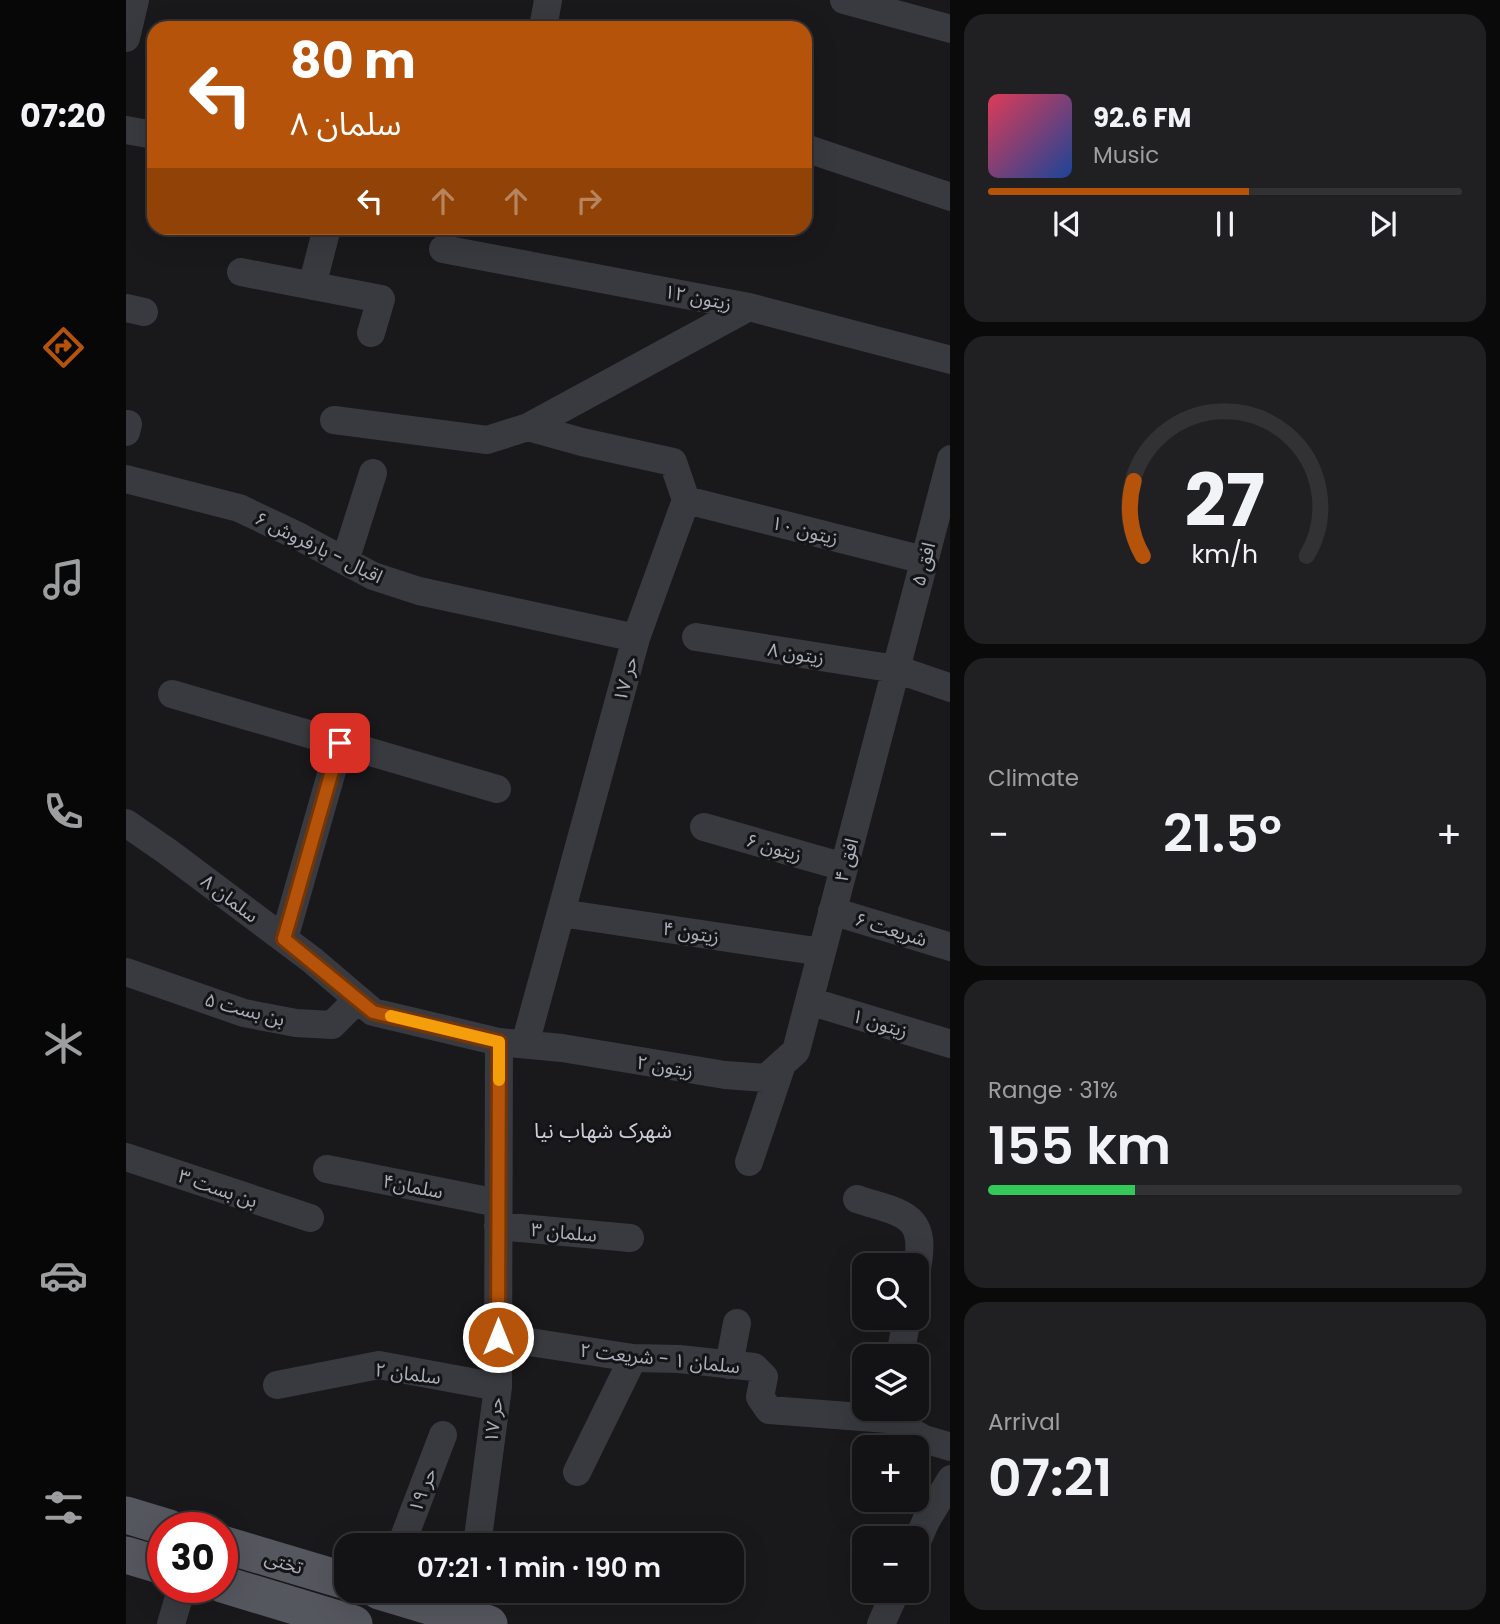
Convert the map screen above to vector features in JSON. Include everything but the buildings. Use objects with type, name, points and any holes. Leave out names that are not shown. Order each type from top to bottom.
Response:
[{"type":"main road","points":[[126,1515],[147,1521]]},
{"type":"main road","name":"تختی","points":[[238,1549],[334,1577]]},
{"type":"main road","points":[[126,1555],[147,1561]]},
{"type":"main road","name":"تختی","points":[[238,1589],[354,1624]]},
{"type":"main road","points":[[442,1603],[476,1610]]},
{"type":"street","points":[[126,38],[135,0]]},
{"type":"street","points":[[544,21],[548,0]]},
{"type":"street","points":[[844,0],[950,29]]},
{"type":"street","points":[[126,130],[147,134]]},
{"type":"street","points":[[812,150],[950,197]]},
{"type":"street","points":[[312,286],[325,235]]},
{"type":"street","name":"زیتون ۱۲","points":[[443,249],[749,307],[950,360]]},
{"type":"street","points":[[241,272],[381,299],[371,332]]},
{"type":"street","points":[[334,420],[487,440],[528,427],[749,307]]},
{"type":"street","points":[[528,427],[673,462],[686,500]]},
{"type":"street","name":"افق ۵","points":[[896,669],[924,560],[944,511],[950,459]]},
{"type":"street","points":[[345,561],[373,473]]},
{"type":"street","name":"اقبال - بارفروش ۶","points":[[126,479],[239,508],[373,576],[419,591],[636,638]]},
{"type":"street","name":"زیتون ۱۰","points":[[686,500],[924,560]]},
{"type":"street","name":"حر ۱۷","points":[[479,1533],[498,1387],[498,1214],[512,1043],[561,913],[636,638],[686,500]]},
{"type":"street","name":"زیتون ۸","points":[[696,637],[896,669],[950,688]]},
{"type":"street","name":"افق ۴","points":[[749,1162],[809,1001],[896,669]]},
{"type":"street","points":[[172,694],[498,789]]},
{"type":"street","points":[[284,939],[340,743]]},
{"type":"street","name":"سلمان ۸","points":[[126,823],[284,939],[373,1012],[512,1043]]},
{"type":"street","name":"زیتون ۶","points":[[704,827],[844,867]]},
{"type":"street","name":"شریعت ۶","points":[[832,911],[950,947]]},
{"type":"street","name":"زیتون ۴","points":[[561,913],[822,952]]},
{"type":"street","name":"بن بست ۵","points":[[126,972],[244,1013],[296,1023],[332,1025],[358,999]]},
{"type":"street","name":"زیتون ۱","points":[[809,1001],[950,1044]]},
{"type":"street","name":"زیتون ۲","points":[[512,1043],[679,1069],[766,1078],[789,1057]]},
{"type":"street","name":"بن بست ۳","points":[[126,1157],[310,1219]]},
{"type":"street","name":"سلمان۴","points":[[327,1170],[498,1214]]},
{"type":"street","points":[[858,1199],[907,1216],[918,1228],[920,1253]]},
{"type":"street","name":"سلمان ۳","points":[[498,1214],[630,1238]]},
{"type":"street","points":[[729,1365],[737,1323]]},
{"type":"street","name":"سلمان ۱ - شریعت ۲","points":[[498,1337],[633,1358],[678,1359],[754,1367],[764,1377],[760,1397],[769,1410],[852,1413]]},
{"type":"street","points":[[577,1472],[633,1358]]},
{"type":"street","name":"سلمان ۲","points":[[276,1385],[379,1365],[498,1387]]},
{"type":"street","name":"سلمان ۱ - شریعت ۲","points":[[899,1421],[923,1438],[950,1447]]},
{"type":"street","name":"حر ۱۹","points":[[406,1533],[443,1435]]},
{"type":"street","points":[[926,1526],[946,1494]]},
{"type":"street","points":[[171,1624],[177,1603]]},
{"type":"street","points":[[881,1624],[891,1603]]},
{"type":"slow traffic","points":[[391,1016],[499,1042],[499,1080]]},
{"type":"district","name":"شهرک شهاب نیا","points":[[603,1131]]},
{"type":"route","points":[[340,743],[284,939],[373,1012],[499,1042],[498,1337]]}]
